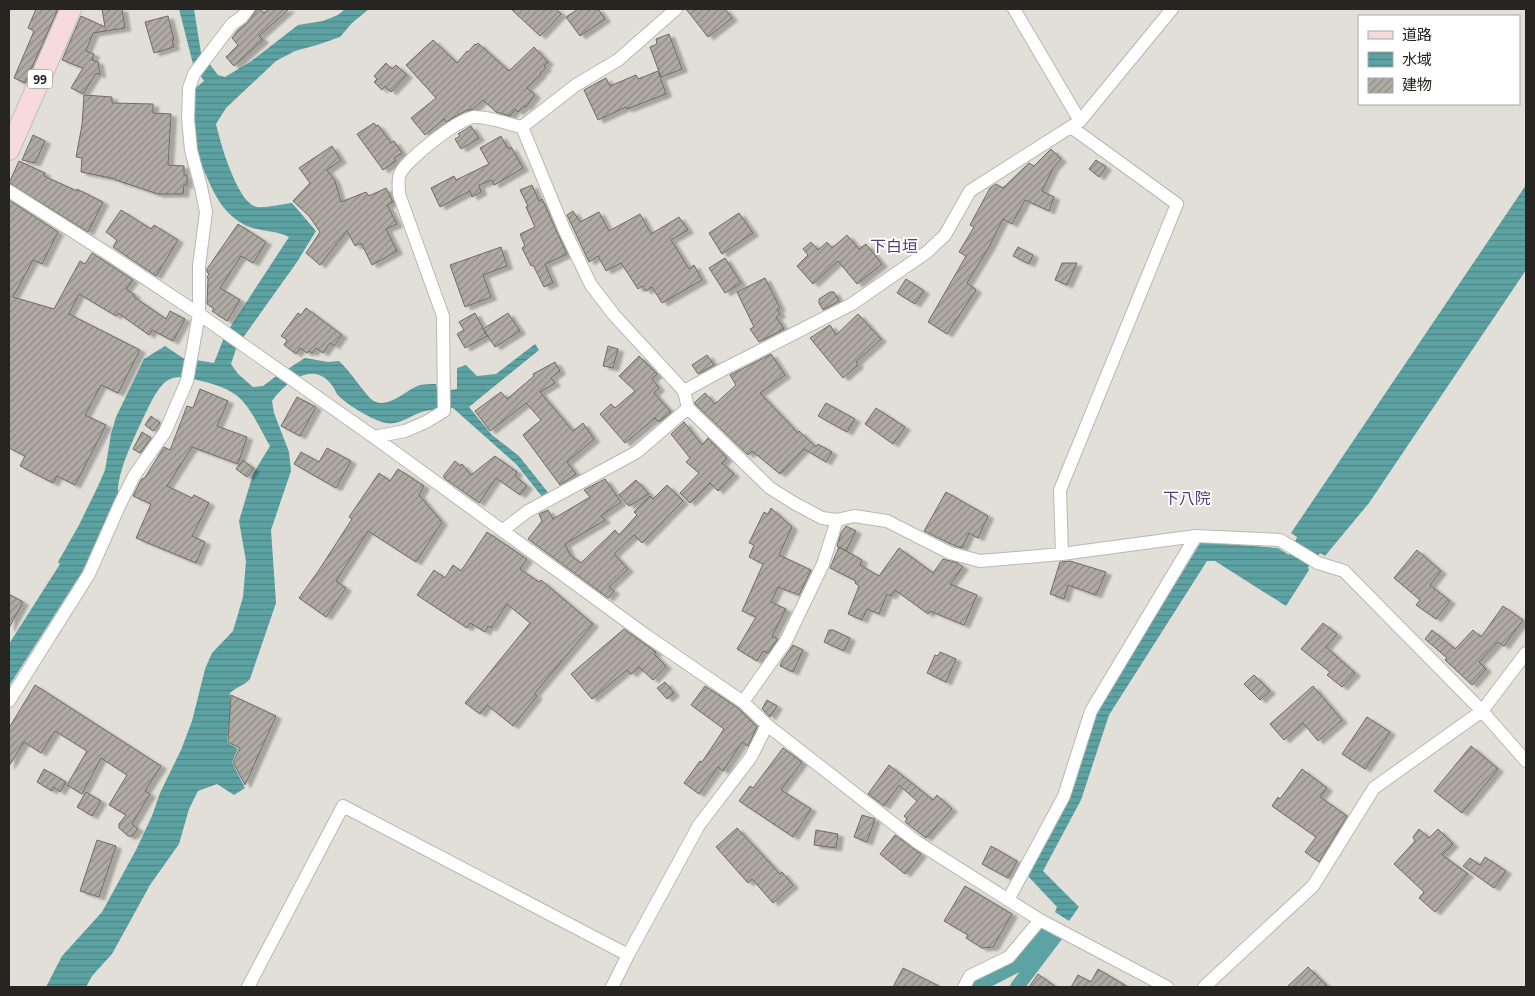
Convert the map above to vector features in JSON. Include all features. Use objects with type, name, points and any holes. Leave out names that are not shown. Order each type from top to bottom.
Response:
[{"type":"main road","name":"99","points":[[9,150],[72,9]]},
{"type":"street","points":[[9,701],[89,574],[134,476],[165,432],[187,381],[199,314],[200,266],[206,212],[202,187],[191,150],[188,119],[189,88],[194,74],[232,24],[242,17],[248,9]]},
{"type":"street","points":[[522,127],[576,85],[618,60],[676,9]]},
{"type":"street","points":[[1014,9],[1076,124],[1177,204],[1060,490],[1062,554]]},
{"type":"street","points":[[684,391],[859,299],[927,252],[945,235],[970,191],[1076,124],[1172,9]]},
{"type":"street","points":[[374,437],[405,432],[426,422],[444,410],[443,316],[400,194],[398,184],[400,172],[456,124],[474,116],[522,127]]},
{"type":"street","points":[[522,127],[564,229],[591,285],[614,314],[684,391],[688,408],[770,488],[822,518],[837,520],[854,516],[887,522],[950,553],[980,562],[1062,554],[1196,536],[1280,540],[1318,563],[1344,571],[1482,711],[1526,761]]},
{"type":"street","points":[[9,191],[199,314],[374,437],[647,636],[743,702],[767,725],[916,842],[1040,920],[1167,987]]},
{"type":"street","points":[[503,530],[528,511],[637,452],[688,408]]},
{"type":"street","points":[[743,702],[786,641],[823,564],[837,520]]},
{"type":"street","points":[[1008,900],[1064,796],[1091,711],[1196,536]]},
{"type":"street","points":[[1204,987],[1312,886],[1374,788],[1482,711],[1526,653]]},
{"type":"street","points":[[612,987],[699,825],[751,757],[767,725]]},
{"type":"street","points":[[248,987],[343,806],[628,955]]},
{"type":"street","points":[[964,987],[970,976],[1009,957],[1040,920]]},
{"type":"water","points":[[179,9],[194,9],[201,53],[218,75],[225,77],[250,62],[298,25],[323,21],[338,15],[345,9],[369,9],[352,23],[340,37],[295,51],[276,61],[226,108],[216,124],[230,170],[243,195],[250,203],[260,207],[292,203],[316,231],[297,262],[237,346],[231,364],[238,374],[253,387],[263,386],[305,358],[328,362],[339,361],[371,399],[383,403],[420,385],[436,384],[438,392],[457,389],[457,368],[466,365],[477,376],[496,374],[535,344],[539,350],[469,407],[492,435],[519,456],[550,495],[543,498],[517,465],[453,408],[421,412],[396,423],[386,423],[367,416],[353,407],[337,394],[324,377],[316,374],[307,374],[299,377],[284,387],[272,401],[274,413],[289,452],[291,471],[271,530],[276,603],[250,679],[230,693],[230,719],[227,742],[238,749],[232,762],[245,788],[234,795],[217,784],[198,791],[189,809],[179,844],[150,885],[112,954],[92,976],[86,987],[46,987],[62,956],[102,912],[136,850],[152,816],[160,793],[181,750],[192,721],[205,669],[212,653],[233,631],[243,597],[246,561],[239,521],[253,474],[270,446],[246,405],[232,392],[213,384],[186,377],[171,378],[163,384],[151,403],[131,444],[122,470],[118,494],[82,572],[9,686],[9,644],[60,564],[58,562],[98,486],[105,470],[116,417],[144,359],[165,346],[183,358],[214,363],[225,335],[289,237],[245,225],[223,207],[212,189],[198,158],[193,133],[193,90],[204,81],[193,64]]},
{"type":"water","points":[[1526,185],[1526,270],[1369,503],[1325,556],[1320,553],[1308,567],[1309,570],[1286,606],[1215,561],[1207,561],[1109,715],[1081,800],[1043,871],[1079,907],[1069,921],[1055,912],[1057,907],[1027,875],[1097,711],[1201,542],[1278,548],[1289,555],[1297,537],[1291,533]]},
{"type":"building","points":[[36,9],[58,9],[25,83],[14,78],[34,31],[28,28]]},
{"type":"building","points":[[102,9],[122,9],[125,28],[93,33],[86,51],[94,54],[92,60],[98,62],[100,75],[96,73],[83,94],[71,88],[83,68],[62,60],[81,16],[105,27]]},
{"type":"building","points":[[257,9],[264,13],[269,9],[289,9],[259,36],[263,40],[234,66],[226,57],[238,45],[232,38],[248,22]]},
{"type":"building","points":[[511,9],[556,9],[561,14],[540,36]]},
{"type":"building","points":[[578,9],[598,9],[605,19],[580,36],[566,17]]},
{"type":"building","points":[[686,9],[725,9],[732,18],[708,37]]},
{"type":"building","points":[[168,16],[174,47],[154,53],[145,22]]},
{"type":"building","points":[[669,34],[682,69],[661,77],[650,47],[657,44],[656,39]]},
{"type":"building","points":[[433,40],[457,63],[467,51],[478,43],[509,71],[534,47],[548,62],[544,66],[546,68],[527,88],[535,95],[526,107],[524,106],[518,112],[515,109],[510,116],[496,112],[483,100],[473,109],[465,111],[446,122],[444,119],[425,135],[411,118],[436,98],[406,65]]},
{"type":"building","points":[[386,63],[392,69],[396,65],[407,75],[391,92],[385,86],[382,90],[374,82],[377,79],[374,76]]},
{"type":"building","points":[[658,71],[666,94],[627,109],[626,107],[598,120],[584,90],[606,78],[610,86],[636,75],[638,79]]},
{"type":"building","points":[[84,95],[112,97],[112,103],[153,104],[153,113],[171,114],[168,165],[184,166],[184,175],[187,175],[187,185],[184,185],[183,194],[158,194],[116,179],[81,172],[82,158],[76,157],[82,125]]},
{"type":"building","points":[[374,123],[376,126],[378,125],[391,143],[394,141],[402,153],[394,158],[396,161],[383,170],[357,134]]},
{"type":"building","points":[[471,126],[479,138],[461,149],[455,139],[460,136],[458,134]]},
{"type":"building","points":[[33,135],[45,141],[35,163],[22,160]]},
{"type":"building","points":[[501,136],[508,149],[511,147],[523,168],[494,185],[492,180],[479,185],[481,192],[472,197],[470,191],[440,207],[431,188],[454,176],[456,180],[489,164],[480,148]]},
{"type":"building","points":[[332,146],[341,160],[327,170],[335,181],[341,202],[366,192],[369,196],[386,188],[393,202],[387,205],[397,224],[386,229],[397,251],[372,265],[361,243],[355,246],[347,231],[320,265],[306,253],[320,232],[309,216],[293,201],[310,183],[299,168]]},
{"type":"building","points":[[1051,149],[1061,159],[1053,168],[1042,191],[1054,197],[1049,211],[1025,200],[1012,224],[1003,219],[989,247],[967,283],[976,290],[947,334],[928,322],[966,256],[959,252],[974,227],[970,225],[990,188],[996,184],[1003,188],[1029,163],[1034,166]]},
{"type":"building","points":[[1096,160],[1106,167],[1099,177],[1089,169]]},
{"type":"building","points":[[19,161],[45,173],[44,176],[103,202],[88,232],[9,183]]},
{"type":"building","points":[[532,185],[539,201],[542,199],[567,254],[545,264],[553,283],[544,287],[522,248],[525,246],[520,234],[535,227],[520,190]]},
{"type":"building","points":[[9,200],[58,232],[42,264],[33,260],[13,297],[54,309],[80,261],[85,264],[92,253],[133,280],[126,289],[135,295],[134,297],[166,319],[170,311],[185,319],[173,341],[152,330],[149,335],[118,313],[116,316],[79,294],[69,314],[140,350],[118,393],[101,385],[85,415],[106,425],[75,485],[57,476],[53,483],[20,466],[25,456],[9,448]]},
{"type":"building","points":[[121,210],[151,229],[154,225],[178,240],[156,276],[113,247],[117,240],[106,232]]},
{"type":"building","points":[[573,211],[580,222],[599,212],[609,231],[640,214],[651,234],[679,217],[688,230],[671,240],[689,269],[694,265],[702,280],[662,303],[652,287],[646,291],[642,286],[638,289],[621,263],[606,271],[598,256],[589,262],[567,215]]},
{"type":"building","points":[[739,213],[753,233],[722,254],[709,233]]},
{"type":"building","points":[[238,224],[266,242],[253,263],[241,256],[220,288],[240,300],[227,321],[212,311],[214,309],[207,304],[207,277],[209,274],[207,269]]},
{"type":"building","points":[[847,235],[859,249],[866,244],[882,264],[857,284],[838,261],[813,284],[797,266],[808,255],[803,249],[811,242],[818,250],[827,242],[832,248]]},
{"type":"building","points":[[501,247],[507,266],[483,275],[491,297],[465,307],[450,265]]},
{"type":"building","points":[[1018,247],[1033,255],[1029,264],[1013,256]]},
{"type":"building","points":[[725,258],[741,283],[725,293],[709,268]]},
{"type":"building","points":[[1062,263],[1077,263],[1067,285],[1055,280]]},
{"type":"building","points":[[765,278],[780,308],[777,309],[780,314],[776,317],[784,329],[759,342],[750,329],[754,327],[737,292]]},
{"type":"building","points":[[906,279],[924,291],[915,304],[897,293]]},
{"type":"building","points":[[830,292],[834,292],[839,301],[823,310],[819,299]]},
{"type":"building","points":[[306,308],[342,335],[334,346],[330,343],[323,353],[316,348],[312,353],[309,351],[307,353],[300,348],[296,354],[284,345],[287,340],[281,336],[298,313],[301,315]]},
{"type":"building","points":[[475,313],[487,336],[465,348],[457,334],[464,330],[459,322]]},
{"type":"building","points":[[508,313],[520,331],[495,347],[483,329]]},
{"type":"building","points":[[858,314],[881,339],[856,362],[858,365],[843,378],[810,338],[830,325],[836,335]]},
{"type":"building","points":[[608,346],[618,349],[613,368],[603,366]]},
{"type":"building","points":[[771,354],[785,375],[760,393],[798,433],[799,431],[816,447],[818,444],[832,452],[826,462],[804,449],[780,474],[752,451],[748,455],[695,404],[705,393],[715,404],[736,385],[730,375]]},
{"type":"building","points":[[707,355],[714,365],[698,374],[692,365]]},
{"type":"building","points":[[639,356],[657,374],[652,379],[659,388],[654,393],[671,412],[659,422],[655,418],[625,443],[600,414],[611,404],[615,408],[635,391],[619,376]]},
{"type":"building","points":[[555,362],[560,371],[551,378],[555,383],[540,392],[573,431],[583,423],[594,439],[567,462],[576,474],[560,485],[523,435],[541,420],[526,403],[490,431],[475,411],[501,392],[507,399],[534,376],[533,374]]},
{"type":"building","points":[[200,389],[228,401],[217,426],[247,437],[238,464],[192,447],[167,486],[192,498],[194,495],[209,503],[192,536],[205,542],[196,563],[136,538],[151,504],[133,496],[141,480],[144,479],[164,447],[170,450],[187,406],[193,408]]},
{"type":"building","points":[[297,397],[316,407],[300,436],[281,426]]},
{"type":"building","points":[[826,403],[855,419],[847,432],[818,416]]},
{"type":"building","points":[[876,408],[905,427],[893,444],[865,424]]},
{"type":"building","points":[[151,416],[160,423],[153,431],[145,425]]},
{"type":"building","points":[[684,422],[702,445],[708,438],[727,458],[722,463],[734,474],[718,491],[710,483],[690,503],[680,493],[699,473],[686,462],[690,458],[671,434]]},
{"type":"building","points":[[142,432],[151,438],[140,453],[133,449]]},
{"type":"building","points":[[327,448],[351,461],[336,488],[294,464],[301,452],[319,462]]},
{"type":"building","points":[[495,456],[517,472],[515,476],[527,486],[520,495],[496,478],[479,503],[444,478],[444,475],[455,461],[461,466],[462,464],[471,475]]},
{"type":"building","points":[[243,460],[254,469],[247,477],[236,469]]},
{"type":"building","points":[[398,469],[424,486],[419,495],[442,522],[416,562],[368,531],[336,581],[346,588],[326,617],[299,598],[352,519],[349,517],[379,473],[390,481]]},
{"type":"building","points":[[605,479],[621,502],[601,516],[605,520],[565,544],[570,555],[581,563],[615,530],[619,535],[637,515],[634,512],[650,496],[653,499],[667,485],[683,501],[642,543],[634,535],[614,554],[628,569],[609,587],[614,591],[608,598],[528,539],[542,521],[539,514],[548,510],[553,519],[590,497],[584,490]]},
{"type":"building","points":[[636,480],[649,494],[629,506],[619,495]]},
{"type":"building","points":[[946,492],[988,516],[978,538],[969,533],[962,548],[924,531]]},
{"type":"building","points":[[771,508],[792,527],[779,555],[811,570],[799,595],[778,587],[771,602],[786,609],[772,636],[778,639],[768,653],[763,651],[757,661],[737,649],[756,617],[742,611],[763,564],[749,557],[754,545],[749,543],[764,512],[768,514]]},
{"type":"building","points":[[846,526],[856,531],[846,551],[837,546],[841,533]]},
{"type":"building","points":[[487,532],[527,559],[520,569],[539,582],[541,580],[593,624],[534,694],[537,696],[513,726],[487,705],[480,714],[465,703],[530,623],[507,604],[491,628],[488,626],[485,632],[470,623],[467,628],[417,595],[434,570],[445,578],[453,565],[461,571]]},
{"type":"building","points":[[839,547],[862,560],[860,565],[879,576],[899,548],[933,573],[943,559],[958,563],[963,567],[950,584],[977,595],[964,625],[930,611],[928,614],[895,590],[891,596],[887,594],[879,614],[867,609],[862,620],[848,614],[859,586],[855,583],[856,581],[830,568]]},
{"type":"building","points":[[1417,550],[1441,571],[1430,585],[1450,601],[1436,619],[1416,605],[1420,600],[1394,578]]},
{"type":"building","points":[[1070,561],[1106,572],[1096,595],[1068,585],[1064,599],[1050,594],[1060,562]]},
{"type":"building","points":[[9,594],[23,602],[9,628]]},
{"type":"building","points":[[1503,606],[1523,620],[1504,646],[1498,642],[1479,662],[1486,669],[1472,685],[1445,660],[1447,658],[1425,639],[1432,630],[1455,649],[1473,630],[1481,637]]},
{"type":"building","points":[[1323,623],[1337,634],[1326,647],[1355,673],[1342,687],[1327,675],[1330,672],[1301,649]]},
{"type":"building","points":[[624,629],[656,652],[654,654],[666,666],[653,680],[639,667],[631,674],[627,670],[592,699],[571,674]]},
{"type":"building","points":[[829,630],[850,638],[844,651],[824,642]]},
{"type":"building","points":[[793,645],[803,650],[793,672],[780,666]]},
{"type":"building","points":[[940,652],[956,659],[946,682],[927,673],[935,655],[938,656]]},
{"type":"building","points":[[1254,675],[1270,691],[1260,700],[1244,684]]},
{"type":"building","points":[[665,682],[674,693],[667,699],[657,688]]},
{"type":"building","points":[[35,685],[161,766],[145,791],[150,794],[132,824],[138,829],[132,836],[128,836],[119,828],[119,824],[126,815],[109,805],[127,775],[101,758],[82,794],[67,785],[87,751],[55,731],[41,753],[24,742],[9,766],[9,728]]},
{"type":"building","points":[[705,686],[738,708],[757,727],[748,746],[742,742],[723,771],[718,767],[699,794],[684,783],[700,761],[702,762],[724,729],[691,705]]},
{"type":"building","points":[[1313,686],[1342,720],[1318,741],[1303,723],[1284,740],[1270,724]]},
{"type":"building","points":[[231,695],[276,716],[245,785],[233,762],[240,748],[228,742]]},
{"type":"building","points":[[767,700],[777,706],[770,717],[762,709]]},
{"type":"building","points":[[1367,717],[1390,732],[1365,769],[1342,754]]},
{"type":"building","points":[[1471,746],[1498,769],[1462,813],[1434,791]]},
{"type":"building","points":[[783,748],[802,762],[781,790],[811,809],[793,837],[739,801],[750,786],[753,788]]},
{"type":"building","points":[[889,765],[933,800],[937,795],[952,809],[926,838],[905,822],[907,819],[904,816],[917,801],[899,785],[884,806],[868,794]]},
{"type":"building","points":[[44,769],[66,782],[60,792],[54,787],[52,791],[37,782]]},
{"type":"building","points":[[1302,769],[1327,788],[1320,797],[1347,816],[1319,862],[1305,852],[1316,837],[1272,806],[1278,797],[1280,799]]},
{"type":"building","points":[[86,792],[101,801],[92,816],[77,807]]},
{"type":"building","points":[[862,815],[875,819],[867,842],[854,837]]},
{"type":"building","points":[[737,828],[780,874],[782,872],[793,885],[773,903],[752,879],[748,883],[716,847]]},
{"type":"building","points":[[1419,829],[1429,838],[1438,829],[1453,844],[1442,855],[1468,874],[1435,912],[1419,898],[1424,892],[1394,864],[1415,841],[1413,837]]},
{"type":"building","points":[[816,830],[838,834],[836,848],[814,845]]},
{"type":"building","points":[[895,835],[921,854],[905,874],[880,854]]},
{"type":"building","points":[[97,840],[116,846],[99,897],[80,891]]},
{"type":"building","points":[[991,846],[1017,861],[1008,878],[982,864]]},
{"type":"building","points":[[1485,857],[1506,871],[1494,888],[1463,866],[1470,858],[1480,865]]},
{"type":"building","points":[[965,886],[1012,914],[993,947],[982,948],[966,938],[968,935],[944,921]]},
{"type":"building","points":[[1308,967],[1328,987],[1287,987]]},
{"type":"building","points":[[903,968],[941,987],[893,987]]},
{"type":"building","points":[[1098,969],[1128,987],[1071,987],[1078,975],[1091,982]]},
{"type":"building","points":[[1038,974],[1056,987],[1029,987]]},
{"type":"waterway","points":[[975,987],[1016,966],[1046,927],[1057,934],[1017,987]]},
{"type":"district","name":"下白垣","points":[[894,246]]},
{"type":"district","name":"下八院","points":[[1187,498]]}]
